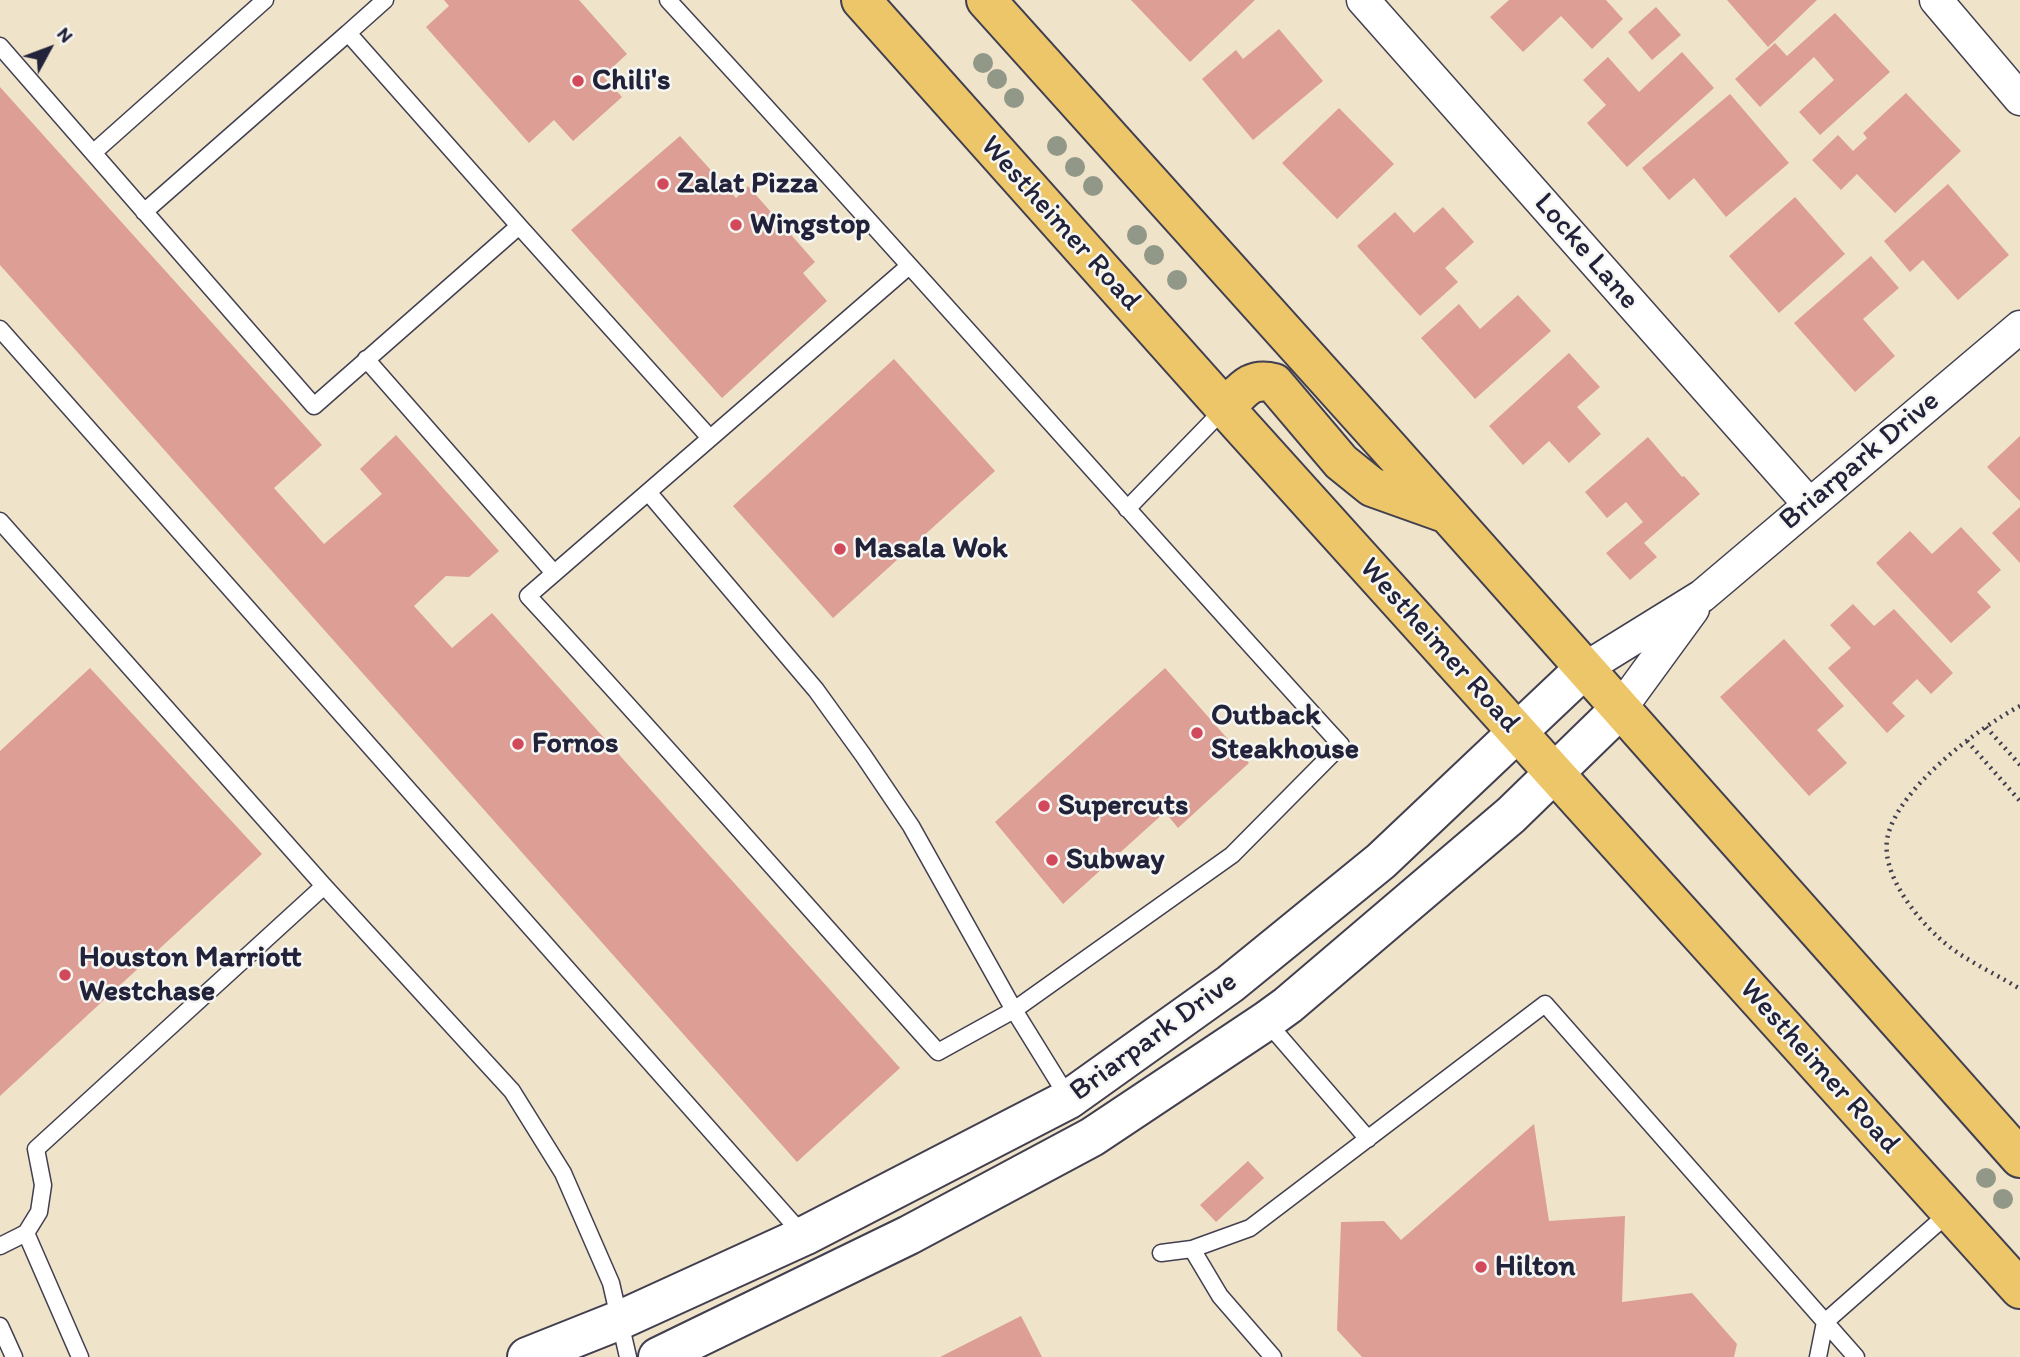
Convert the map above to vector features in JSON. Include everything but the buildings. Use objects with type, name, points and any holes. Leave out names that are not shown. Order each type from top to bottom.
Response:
[{"type":"main road","name":"Westheimer Road","points":[[861,0],[1225,408],[2020,1289]]},
{"type":"main road","points":[[986,0],[2020,1158]]},
{"type":"main road","points":[[1225,408],[1251,384],[1263,380],[1274,383],[1341,462],[1371,487],[1447,514]]},
{"type":"street","name":"Locke Lane","points":[[1363,0],[1809,505]]},
{"type":"street","points":[[1936,0],[2020,99]]},
{"type":"street","name":"Briarpark Drive","points":[[527,1357],[620,1320],[804,1236],[1069,1099],[1230,984],[1381,861],[1584,669],[1702,596],[2020,327]]},
{"type":"street","name":"Briarpark Drive","points":[[658,1357],[909,1235],[1092,1136],[1288,1005],[1511,815],[1620,709],[1702,596]]},
{"type":"street","points":[[1069,1099],[1092,1136]]},
{"type":"lane","points":[[94,152],[265,0]]},
{"type":"lane","points":[[144,212],[385,0]]},
{"type":"lane","points":[[668,0],[909,266],[1340,745],[1232,855],[1014,1010],[938,1052],[713,802],[645,722],[528,596],[909,266]]},
{"type":"lane","points":[[348,33],[710,438]]},
{"type":"lane","points":[[0,46],[314,406],[519,226]]},
{"type":"lane","points":[[0,329],[804,1236]]},
{"type":"lane","points":[[366,359],[554,573]]},
{"type":"lane","points":[[1127,509],[1225,408]]},
{"type":"lane","points":[[648,492],[816,690],[863,755],[911,826],[1014,1010],[1069,1099]]},
{"type":"lane","points":[[0,522],[324,886],[512,1091],[563,1173],[611,1283],[628,1357]]},
{"type":"lane","points":[[0,1246],[26,1233],[39,1212],[43,1185],[36,1149],[324,886]]},
{"type":"lane","points":[[1161,1252],[1192,1249],[1251,1228],[1545,1004],[1856,1357]]},
{"type":"lane","points":[[1266,1021],[1368,1139]]},
{"type":"lane","points":[[1818,1357],[1825,1322],[1950,1212]]},
{"type":"lane","points":[[26,1233],[80,1357]]},
{"type":"lane","points":[[1192,1249],[1220,1296],[1273,1357]]},
{"type":"lane","points":[[0,1326],[13,1357]]},
{"type":"path","points":[[2020,706],[1967,741],[1919,785],[1900,808],[1888,836],[1888,862],[1899,888],[1916,914],[1940,939],[2020,989]]},
{"type":"path","points":[[1986,727],[2020,765]]},
{"type":"path","points":[[1967,741],[2020,801]]},
{"type":"place","name":"Chili's","points":[[578,81]]},
{"type":"place","name":"Zalat Pizza","points":[[663,184]]},
{"type":"place","name":"Wingstop","points":[[736,225]]},
{"type":"place","name":"Masala Wok","points":[[840,549]]},
{"type":"place","name":"Outback Steakhouse","points":[[1197,733]]},
{"type":"place","name":"Fornos","points":[[518,744]]},
{"type":"place","name":"Supercuts","points":[[1044,806]]},
{"type":"place","name":"Subway","points":[[1052,860]]},
{"type":"place","name":"Houston Marriott Westchase","points":[[65,975]]},
{"type":"place","name":"Hilton","points":[[1481,1267]]}]
